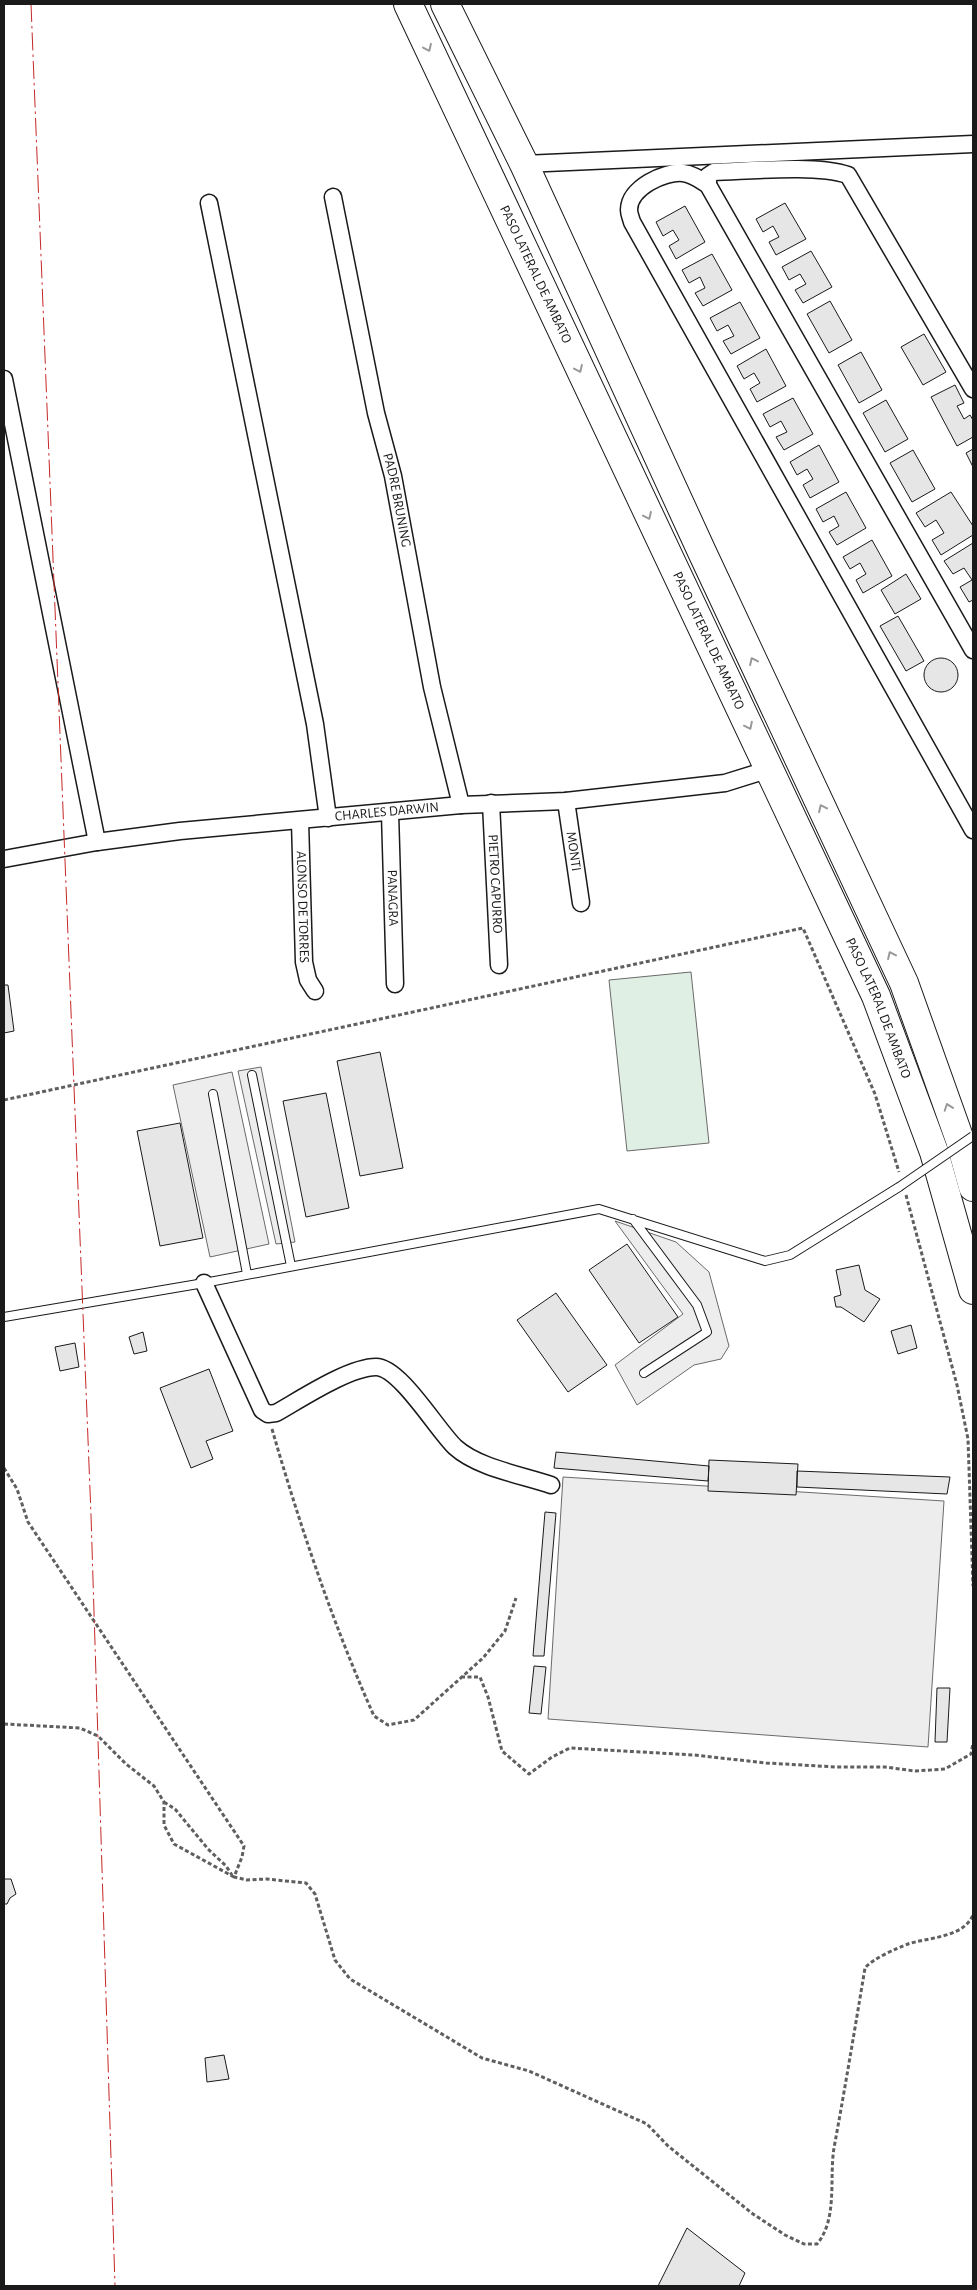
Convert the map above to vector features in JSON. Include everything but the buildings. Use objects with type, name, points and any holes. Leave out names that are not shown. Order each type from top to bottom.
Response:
[{"type":"highway","name":"PASO LATERAL DE AMBATO","points":[[408,4],[671,566],[770,769],[876,996],[934,1152],[973,1290]]},
{"type":"highway","points":[[445,4],[524,164],[702,552],[904,983],[960,1140],[973,1187]]},
{"type":"highway","points":[[671,566],[702,552]]},
{"type":"street","points":[[524,164],[973,144]]},
{"type":"street","points":[[973,389],[848,175],[838,172],[813,170],[714,172],[708,176],[708,185],[973,650]]},
{"type":"street","points":[[708,185],[685,173],[666,174],[655,178],[631,200],[628,212],[973,830]]},
{"type":"street","name":"PADRE BRUNING","points":[[333,197],[376,413],[393,476],[432,687],[461,805]]},
{"type":"street","points":[[209,202],[315,724],[328,818]]},
{"type":"street","points":[[4,379],[97,842]]},
{"type":"street","name":"CHARLES DARWIN","points":[[4,859],[97,842],[180,831],[461,805],[566,801],[725,783],[770,769]]},
{"type":"street","name":"MONTI","points":[[566,801],[582,903]]},
{"type":"street","name":"PIETRO CAPURRO","points":[[491,803],[499,965]]},
{"type":"street","name":"PANAGRA","points":[[390,813],[395,984]]},
{"type":"street","name":"ALONSO DE TORRES","points":[[300,821],[304,962],[308,980],[315,991]]},
{"type":"street","points":[[204,1283],[262,1410],[268,1414],[276,1413],[358,1369],[378,1367],[396,1376],[455,1447],[474,1460],[551,1485]]},
{"type":"lane","points":[[252,1074],[291,1266]]},
{"type":"lane","points":[[213,1094],[247,1274]]},
{"type":"lane","points":[[4,1317],[204,1283],[599,1209],[766,1260],[790,1255],[902,1190],[973,1136]]},
{"type":"lane","points":[[633,1220],[697,1305],[707,1332],[644,1373]]},
{"type":"path","points":[[4,1100],[803,928],[875,1094],[900,1174]]},
{"type":"path","points":[[902,1190],[957,1386],[968,1439],[973,1586]]},
{"type":"path","points":[[268,1414],[291,1496],[318,1576],[374,1716],[388,1725],[414,1720],[483,1658],[505,1631],[516,1598]]},
{"type":"path","points":[[4,1468],[17,1489],[28,1522],[46,1546],[244,1846],[242,1857],[233,1876]]},
{"type":"path","points":[[461,1677],[480,1677],[488,1697],[502,1751],[529,1774],[552,1756],[570,1748],[684,1754],[775,1764],[885,1767],[915,1771],[945,1769],[971,1754],[973,1743]]},
{"type":"path","points":[[4,1724],[80,1728],[98,1736],[126,1764],[154,1786],[164,1802],[175,1809],[233,1876]]},
{"type":"path","points":[[164,1802],[164,1825],[174,1844],[233,1876],[247,1880],[266,1879],[306,1883],[315,1894],[336,1960],[350,1979],[482,2058],[529,2071],[647,2124],[668,2146],[753,2214],[785,2235],[804,2244],[817,2244],[822,2238],[828,2222],[834,2149],[845,2097],[865,1968],[871,1960],[909,1944],[927,1941],[962,1928],[973,1915]]},
{"type":"green space","points":[[691,972],[709,1143],[627,1151],[609,980]]},
{"type":"shaded area","points":[[261,1067],[295,1242],[276,1244],[238,1071]]},
{"type":"shaded area","points":[[232,1072],[269,1244],[210,1257],[173,1085]]},
{"type":"shaded area","points":[[615,1221],[676,1242],[709,1272],[729,1346],[721,1359],[694,1365],[637,1405],[615,1365],[683,1314]]},
{"type":"shaded area","points":[[563,1477],[944,1501],[928,1747],[548,1719]]},
{"type":"power","points":[[31,4],[91,1515],[115,2286]]}]
